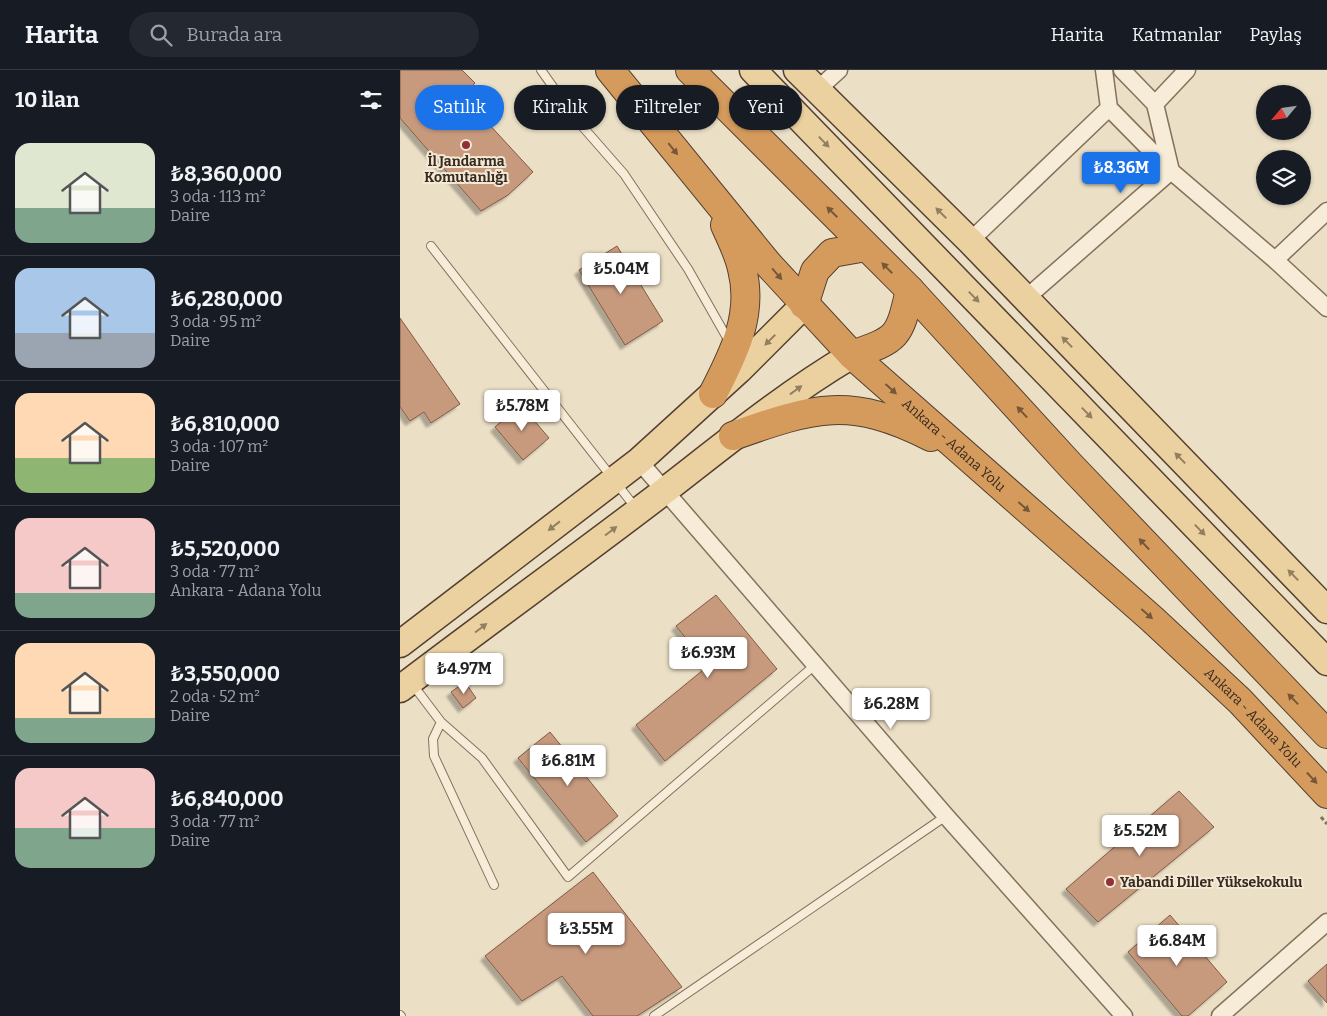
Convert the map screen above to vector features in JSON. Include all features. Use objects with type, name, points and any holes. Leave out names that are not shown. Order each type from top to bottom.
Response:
[{"type":"highway","name":"Ankara - Adana Yolu","points":[[610,70],[716,202],[804,306],[852,355],[1152,619],[1240,702],[1323,804]]},
{"type":"highway","points":[[690,70],[910,290],[1070,465],[1327,734]]},
{"type":"highway","points":[[713,394],[735,352],[744,325],[742,269],[716,202]]},
{"type":"highway","points":[[804,306],[815,271],[832,253],[866,247]]},
{"type":"highway","points":[[852,355],[885,343],[902,326],[910,290]]},
{"type":"highway","points":[[733,436],[792,415],[840,409],[888,417],[961,452]]},
{"type":"main road","points":[[753,70],[1327,662]]},
{"type":"main road","points":[[797,70],[970,241],[1327,610]]},
{"type":"main road","points":[[945,267],[970,241]]},
{"type":"main road","points":[[999,323],[1025,299]]},
{"type":"main road","points":[[400,644],[640,461],[804,306]]},
{"type":"main road","points":[[405,685],[638,511],[733,436],[818,375],[852,355]]},
{"type":"street","points":[[816,90],[839,70]]},
{"type":"street","points":[[1104,70],[1109,108],[1171,171],[1275,260],[1327,308]]},
{"type":"street","points":[[1122,70],[1154,104],[1171,171]]},
{"type":"street","points":[[1154,104],[1187,70]]},
{"type":"street","points":[[970,241],[1109,108]]},
{"type":"street","points":[[1025,299],[1171,171]]},
{"type":"street","points":[[1275,260],[1327,211]]},
{"type":"street","points":[[640,461],[946,816],[1124,1016]]},
{"type":"street","points":[[1220,1016],[1327,922]]},
{"type":"lane","points":[[541,70],[574,118],[624,174],[688,269],[735,352]]},
{"type":"lane","points":[[431,246],[638,511]]},
{"type":"lane","points":[[405,685],[441,722],[482,758],[568,878],[815,665]]},
{"type":"lane","points":[[441,722],[433,739],[434,756],[494,885]]},
{"type":"lane","points":[[654,1016],[946,816]]},
{"type":"path","points":[[1323,804],[1327,824]]},
{"type":"building","name":"İl Jandarma Komutanlığı","points":[[400,70],[462,70],[475,83],[473,85],[415,85],[415,130],[494,130],[533,172],[508,195],[481,211],[400,118]]},
{"type":"building","points":[[617,246],[663,321],[625,345],[579,270]]},
{"type":"building","points":[[400,318],[460,404],[431,423],[424,412],[410,421],[400,407]]},
{"type":"building","points":[[521,405],[549,438],[523,460],[495,427]]},
{"type":"building","points":[[716,595],[777,669],[665,761],[636,725],[708,666],[676,626]]},
{"type":"building","points":[[465,682],[476,698],[463,708],[451,692]]},
{"type":"building","points":[[550,732],[618,816],[586,842],[518,758]]},
{"type":"building","points":[[1179,791],[1214,827],[1098,922],[1066,889]]},
{"type":"building","points":[[593,872],[682,987],[637,1016],[593,1016],[562,976],[522,1001],[485,956]]},
{"type":"building","points":[[1170,915],[1227,982],[1188,1016],[1182,1016],[1128,952]]},
{"type":"building","points":[[1327,964],[1327,1003],[1308,981]]},
{"type":"place","name":"İl Jandarma Komutanlığı","points":[[466,145]]},
{"type":"place","name":"Yabandi Diller Yüksekokulu","points":[[1110,882]]}]
